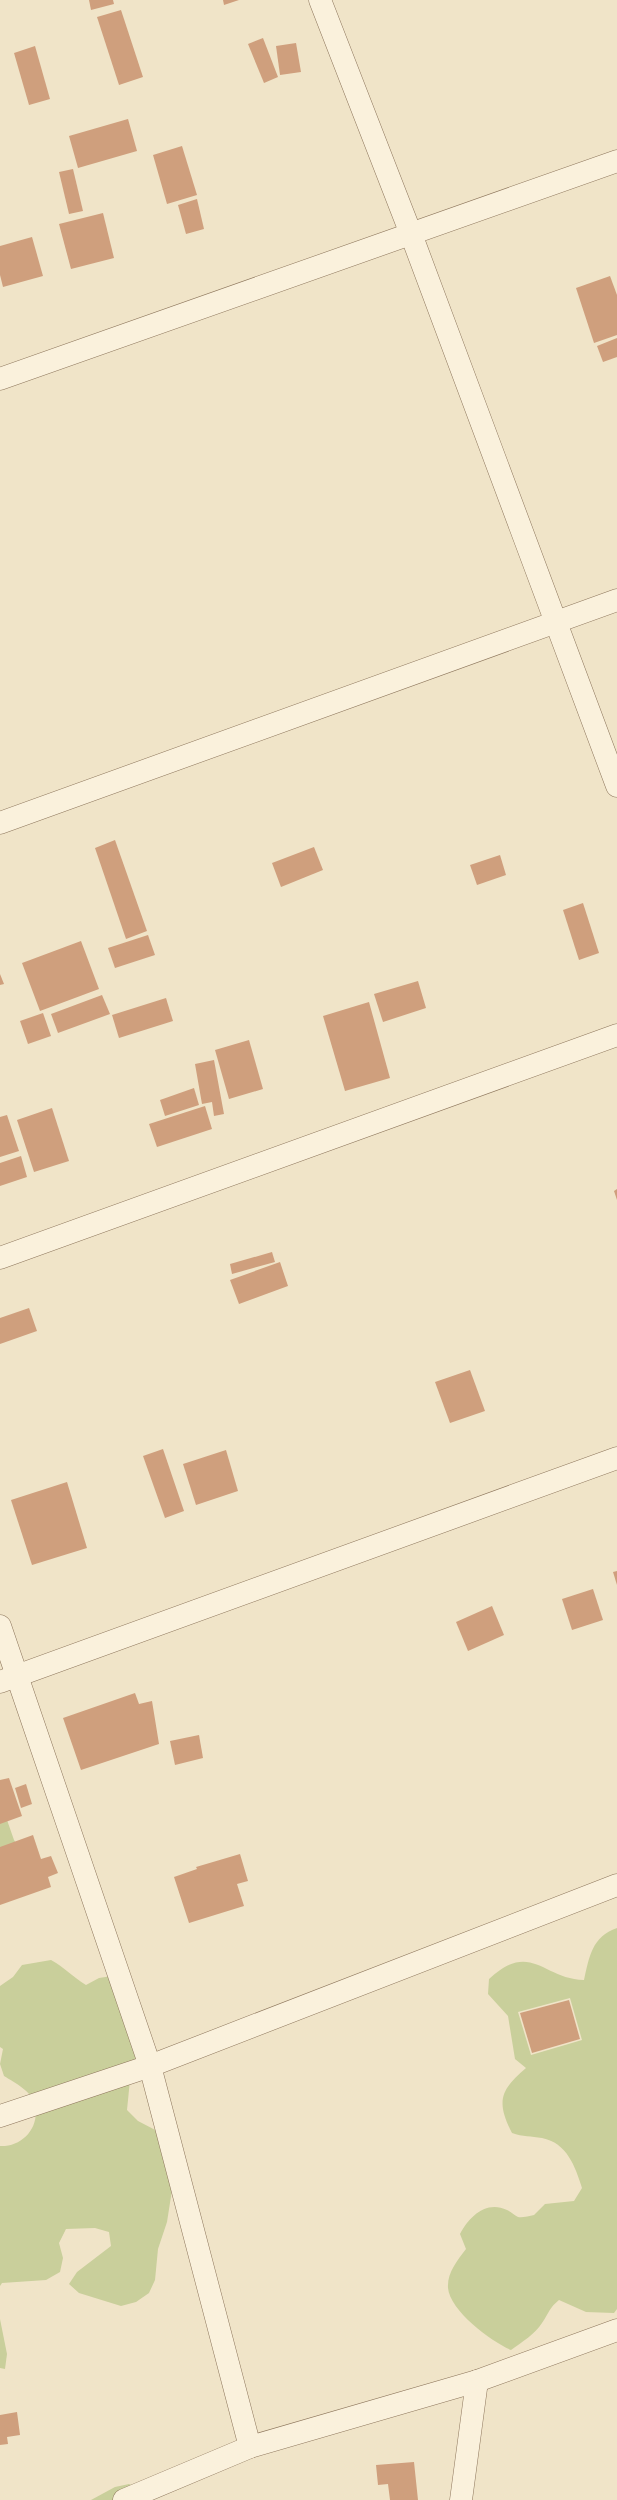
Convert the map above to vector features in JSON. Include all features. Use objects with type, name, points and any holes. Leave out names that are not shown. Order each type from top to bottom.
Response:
[{"type":"street","points":[[320,0],[410,234],[617,786]]},
{"type":"street","points":[[0,379],[617,161]]},
{"type":"street","points":[[0,823],[617,600]]},
{"type":"street","points":[[0,1258],[617,1035]]},
{"type":"street","points":[[9,1678],[617,1458]]},
{"type":"street","points":[[0,1626],[9,1678],[150,2066],[250,2447]]},
{"type":"street","points":[[0,2116],[150,2066],[617,1885]]},
{"type":"street","points":[[124,2500],[250,2447],[477,2380],[617,2330]]},
{"type":"street","points":[[461,2500],[477,2380]]},
{"type":"green space","points":[[0,1816],[7,1820],[14,1840],[18,1846],[0,1877]]},
{"type":"green space","points":[[617,1928],[617,2309],[614,2313],[586,2312],[559,2300],[551,2308],[536,2331],[511,2350],[493,2340],[473,2325],[456,2306],[451,2297],[448,2288],[449,2277],[453,2267],[466,2249],[460,2234],[473,2216],[485,2209],[499,2207],[518,2217],[530,2216],[534,2215],[545,2204],[574,2201],[582,2188],[573,2164],[564,2150],[551,2141],[542,2138],[512,2133],[507,2122],[504,2113],[503,2097],[511,2083],[526,2068],[515,2059],[508,2016],[488,1994],[489,1979],[503,1968],[516,1963],[527,1962],[537,1964],[570,1978],[584,1980],[593,1949],[602,1936]],"holes":[[[570,1998],[582,2040],[531,2055],[518,2012]]]},
{"type":"green space","points":[[51,1960],[86,1985],[99,1978],[112,1976],[134,1994],[142,2007],[145,2022],[130,2080],[127,2110],[138,2121],[163,2134],[172,2190],[167,2222],[158,2249],[155,2280],[149,2293],[136,2302],[121,2306],[79,2293],[69,2284],[77,2272],[111,2246],[109,2232],[95,2228],[66,2229],[59,2243],[63,2258],[60,2272],[46,2280],[2,2283],[0,2286],[0,2146],[22,2140],[32,2128],[36,2113],[33,2100],[27,2092],[4,2076],[0,2064],[3,2049],[0,2047],[0,1986],[13,1977],[22,1965]]},
{"type":"green space","points":[[0,2319],[7,2354],[5,2369],[0,2368]]},
{"type":"green space","points":[[129,2484],[136,2487],[146,2500],[91,2500],[115,2487]]},
{"type":"building","points":[[89,0],[113,0],[114,4],[91,10]]},
{"type":"building","points":[[223,0],[239,0],[224,5]]},
{"type":"building","points":[[121,10],[143,77],[119,85],[97,17]]},
{"type":"building","points":[[263,38],[278,77],[264,83],[248,44]]},
{"type":"building","points":[[296,43],[301,72],[280,75],[276,46]]},
{"type":"building","points":[[35,46],[50,99],[29,105],[14,53]]},
{"type":"building","points":[[128,119],[137,151],[78,168],[69,136]]},
{"type":"building","points":[[182,146],[197,195],[167,204],[153,155]]},
{"type":"building","points":[[73,169],[83,211],[69,214],[59,172]]},
{"type":"building","points":[[197,199],[204,229],[186,234],[178,205]]},
{"type":"building","points":[[103,213],[114,258],[71,269],[59,224]]},
{"type":"building","points":[[32,237],[43,276],[3,287],[0,275],[0,246]]},
{"type":"building","points":[[610,276],[617,295],[617,335],[594,343],[576,288]]},
{"type":"building","points":[[617,338],[617,357],[603,362],[597,346]]},
{"type":"building","points":[[115,840],[147,931],[126,939],[95,848]]},
{"type":"building","points":[[314,847],[323,870],[281,887],[272,863]]},
{"type":"building","points":[[500,855],[506,875],[477,885],[470,865]]},
{"type":"building","points":[[583,903],[599,953],[579,960],[563,910]]},
{"type":"building","points":[[148,935],[155,955],[115,968],[108,948]]},
{"type":"building","points":[[81,941],[99,989],[40,1011],[22,963]]},
{"type":"building","points":[[0,974],[4,984],[0,985]]},
{"type":"building","points":[[418,981],[426,1008],[383,1022],[374,994]]},
{"type":"building","points":[[102,995],[110,1014],[58,1033],[51,1014]]},
{"type":"building","points":[[166,998],[173,1021],[119,1038],[112,1015]]},
{"type":"building","points":[[369,1002],[390,1078],[345,1091],[323,1016]]},
{"type":"building","points":[[43,1013],[51,1036],[28,1044],[20,1021]]},
{"type":"building","points":[[249,1040],[263,1089],[229,1099],[215,1050]]},
{"type":"building","points":[[214,1060],[224,1114],[214,1116],[212,1102],[202,1104],[195,1064]]},
{"type":"building","points":[[194,1088],[199,1105],[165,1116],[160,1100]]},
{"type":"building","points":[[205,1106],[212,1129],[157,1147],[149,1124]]},
{"type":"building","points":[[52,1108],[69,1161],[34,1172],[17,1120]]},
{"type":"building","points":[[7,1115],[19,1151],[0,1157],[0,1117]]},
{"type":"building","points":[[21,1156],[27,1177],[0,1186],[0,1163]]},
{"type":"building","points":[[617,1189],[617,1200],[614,1191]]},
{"type":"building","points":[[272,1252],[275,1262],[232,1274],[230,1264]]},
{"type":"building","points":[[280,1262],[288,1286],[239,1304],[230,1280]]},
{"type":"building","points":[[29,1308],[37,1331],[0,1344],[0,1318]]},
{"type":"building","points":[[470,1370],[485,1411],[450,1423],[435,1382]]},
{"type":"building","points":[[163,1449],[184,1511],[165,1518],[143,1456]]},
{"type":"building","points":[[226,1450],[238,1491],[196,1505],[183,1464]]},
{"type":"building","points":[[67,1482],[87,1548],[32,1565],[11,1500]]},
{"type":"building","points":[[617,1571],[617,1585],[613,1572]]},
{"type":"building","points":[[593,1589],[603,1620],[572,1630],[562,1599]]},
{"type":"building","points":[[492,1606],[504,1635],[468,1651],[456,1622]]},
{"type":"building","points":[[135,1693],[139,1704],[152,1701],[159,1744],[81,1770],[63,1718]]},
{"type":"building","points":[[199,1735],[203,1758],[175,1765],[170,1741]]},
{"type":"building","points":[[9,1778],[22,1816],[0,1824],[0,1780]]},
{"type":"building","points":[[26,1784],[32,1804],[21,1808],[15,1788]]},
{"type":"building","points":[[33,1835],[41,1859],[51,1856],[58,1873],[48,1877],[51,1887],[0,1905],[0,1847]]},
{"type":"building","points":[[240,1854],[248,1881],[237,1884],[244,1906],[189,1923],[174,1877],[197,1869],[196,1867]]},
{"type":"building","points":[[569,2000],[580,2039],[532,2053],[520,2013]]},
{"type":"building","points":[[17,2412],[20,2435],[7,2437],[8,2444],[0,2445],[0,2415]]},
{"type":"building","points":[[414,2462],[418,2500],[390,2500],[388,2484],[378,2485],[376,2465]]}]
